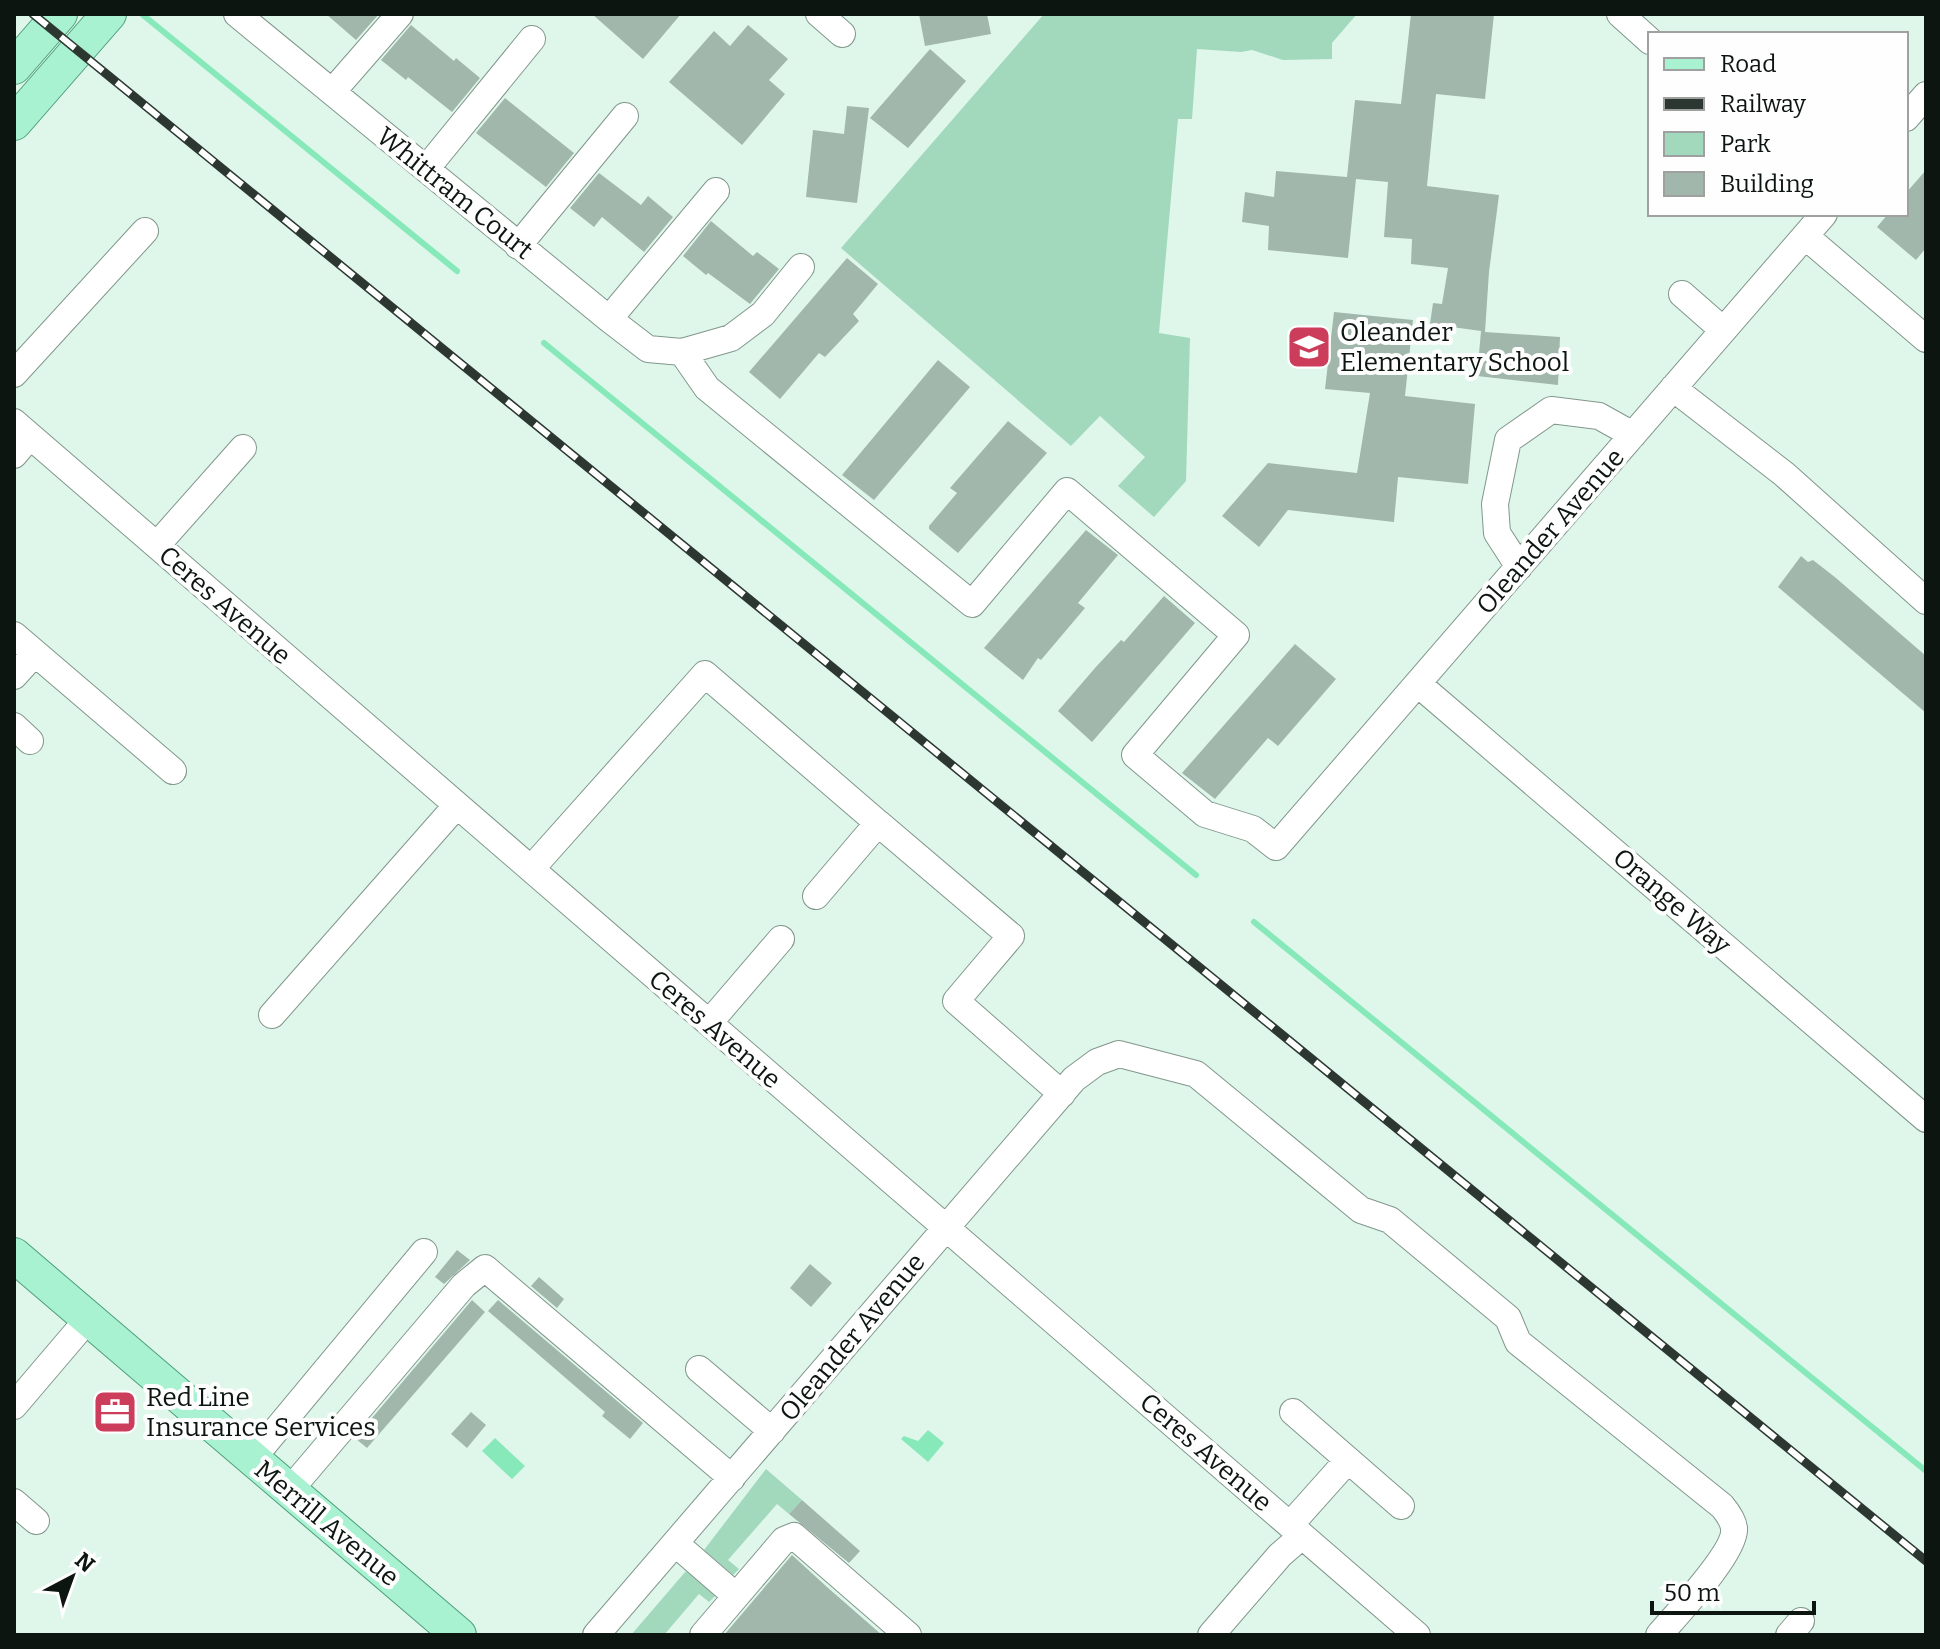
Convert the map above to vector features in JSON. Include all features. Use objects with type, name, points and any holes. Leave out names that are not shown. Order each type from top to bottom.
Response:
[{"type":"main road","points":[[14,67],[60,14]]},
{"type":"main road","points":[[14,123],[109,14]]},
{"type":"main road","name":"Merrill Avenue","points":[[14,1255],[459,1635]]},
{"type":"street","points":[[332,92],[400,14]]},
{"type":"street","points":[[819,14],[842,34]]},
{"type":"street","points":[[1620,14],[1648,39]]},
{"type":"street","name":"Whittram Court","points":[[243,16],[518,246],[648,349],[682,352]]},
{"type":"street","points":[[426,169],[532,39]]},
{"type":"street","points":[[1908,116],[1926,95]]},
{"type":"street","points":[[518,246],[625,116]]},
{"type":"street","points":[[609,319],[716,191]]},
{"type":"street","name":"Oleander Avenue","points":[[682,352],[707,388],[972,604],[1067,491],[1236,635],[1135,755],[1205,814],[1253,829],[1276,847],[1822,216]]},
{"type":"street","points":[[14,374],[145,231]]},
{"type":"street","points":[[1805,236],[1926,339]]},
{"type":"street","points":[[682,352],[731,338],[763,314],[801,267]]},
{"type":"street","points":[[1682,294],[1723,330]]},
{"type":"street","points":[[1673,388],[1784,474],[1926,601]]},
{"type":"street","points":[[1519,567],[1497,533],[1495,504],[1508,440],[1551,410],[1599,416],[1633,435]]},
{"type":"street","name":"Ceres Avenue","points":[[19,437],[157,545],[1417,1635]]},
{"type":"street","points":[[157,545],[243,448]]},
{"type":"street","points":[[14,635],[173,771]]},
{"type":"street","points":[[14,676],[35,653]]},
{"type":"street","points":[[531,869],[705,674],[1011,936],[956,1001],[1062,1094]]},
{"type":"street","name":"Orange Way","points":[[1418,684],[1926,1119]]},
{"type":"street","points":[[272,1015],[457,805]]},
{"type":"street","points":[[816,896],[878,823]]},
{"type":"street","points":[[709,1023],[781,939]]},
{"type":"street","name":"Oleander Avenue","points":[[596,1635],[1074,1079],[1097,1062],[1119,1054],[1196,1074],[1361,1210],[1390,1220],[1508,1318],[1518,1342],[1722,1506],[1734,1529],[1729,1550],[1659,1635]]},
{"type":"street","points":[[252,1459],[424,1252]]},
{"type":"street","points":[[289,1491],[464,1285],[485,1268],[732,1478]]},
{"type":"street","points":[[14,1406],[88,1319]]},
{"type":"street","points":[[699,1369],[772,1431]]},
{"type":"street","points":[[1293,1412],[1401,1506]]},
{"type":"street","points":[[1211,1635],[1280,1555],[1348,1460]]},
{"type":"street","points":[[14,1502],[36,1521]]},
{"type":"street","points":[[703,1635],[784,1540],[794,1536],[908,1635]]},
{"type":"street","points":[[676,1544],[736,1596]]},
{"type":"green space","points":[[1044,14],[1357,14],[1332,43],[1332,59],[1283,60],[1252,50],[1197,49],[1192,119],[1178,119],[1159,333],[1190,338],[1186,481],[1154,517],[1118,486],[1145,457],[1100,416],[1071,446],[841,248]]},
{"type":"green space","points":[[766,1469],[802,1500],[789,1514],[777,1504],[728,1560],[739,1569],[733,1575],[704,1550]]},
{"type":"green space","points":[[686,1571],[716,1595],[709,1602],[699,1594],[664,1635],[631,1635]]},
{"type":"shaded area","points":[[928,1430],[944,1443],[928,1462],[901,1439],[904,1436],[918,1441]]},
{"type":"shaded area","points":[[495,1438],[525,1466],[512,1479],[482,1451]]},
{"type":"building","points":[[326,14],[379,14],[356,40]]},
{"type":"building","points":[[592,14],[681,14],[643,59]]},
{"type":"building","points":[[919,14],[987,14],[991,34],[925,46]]},
{"type":"building","points":[[1411,14],[1494,14],[1485,99],[1436,94],[1427,186],[1499,195],[1485,332],[1560,337],[1558,385],[1477,376],[1481,331],[1430,324],[1433,303],[1442,304],[1448,268],[1411,264],[1412,239],[1384,237],[1388,182],[1356,179],[1348,258],[1268,250],[1269,226],[1242,222],[1245,192],[1274,197],[1276,171],[1347,177],[1355,100],[1401,104]]},
{"type":"building","points":[[411,25],[480,78],[452,112],[381,60]]},
{"type":"building","points":[[748,25],[788,59],[769,80],[785,94],[742,145],[669,82],[714,31],[730,46]]},
{"type":"building","points":[[930,49],[966,81],[908,148],[870,118]]},
{"type":"building","points":[[505,98],[574,153],[546,187],[476,133]]},
{"type":"building","points":[[847,106],[869,108],[857,203],[806,197],[813,130],[844,134]]},
{"type":"building","points":[[1926,170],[1926,248],[1916,260],[1877,227],[1886,216],[1908,216],[1908,191]]},
{"type":"building","points":[[599,173],[641,205],[648,196],[673,217],[644,252],[602,217],[594,227],[570,208]]},
{"type":"building","points":[[711,221],[753,256],[757,252],[779,269],[750,304],[683,256]]},
{"type":"building","points":[[847,258],[878,284],[853,314],[859,321],[825,357],[819,353],[780,399],[749,372]]},
{"type":"building","points":[[1334,312],[1413,320],[1405,396],[1475,404],[1468,484],[1398,477],[1394,522],[1288,510],[1259,547],[1222,516],[1268,463],[1357,473],[1370,393],[1325,389]]},
{"type":"building","points":[[938,360],[970,387],[874,500],[842,475]]},
{"type":"building","points":[[1008,421],[1047,453],[958,553],[929,526],[957,493],[950,488]]},
{"type":"building","points":[[1086,530],[1118,555],[1078,603],[1085,608],[1041,660],[1038,658],[1023,680],[984,648]]},
{"type":"building","points":[[1801,556],[1808,562],[1813,560],[1836,578],[1926,656],[1926,713],[1778,587]]},
{"type":"building","points":[[1164,596],[1195,623],[1092,742],[1058,711]]},
{"type":"building","points":[[1295,644],[1336,679],[1278,746],[1268,738],[1215,799],[1182,773]]},
{"type":"building","points":[[457,1250],[470,1260],[444,1284],[435,1277]]},
{"type":"building","points":[[810,1264],[832,1283],[811,1307],[790,1288]]},
{"type":"building","points":[[539,1277],[564,1299],[557,1308],[531,1286]]},
{"type":"building","points":[[472,1300],[485,1312],[367,1448],[355,1438]]},
{"type":"building","points":[[498,1300],[643,1423],[630,1439],[602,1416],[605,1412],[488,1311]]},
{"type":"building","points":[[471,1412],[486,1425],[467,1448],[451,1434]]},
{"type":"building","points":[[802,1500],[860,1551],[849,1563],[789,1514]]},
{"type":"building","points":[[792,1555],[827,1587],[882,1635],[724,1635]]},
{"type":"waterway","points":[[143,15],[457,271]]},
{"type":"waterway","points":[[544,343],[1196,875]]},
{"type":"waterway","points":[[1254,922],[1926,1471]]},
{"type":"railway","points":[[33,14],[1926,1561]]},
{"type":"place","name":"Oleander Elementary School","points":[[1309,347]]},
{"type":"place","name":"Red Line Insurance Services","points":[[115,1412]]}]
